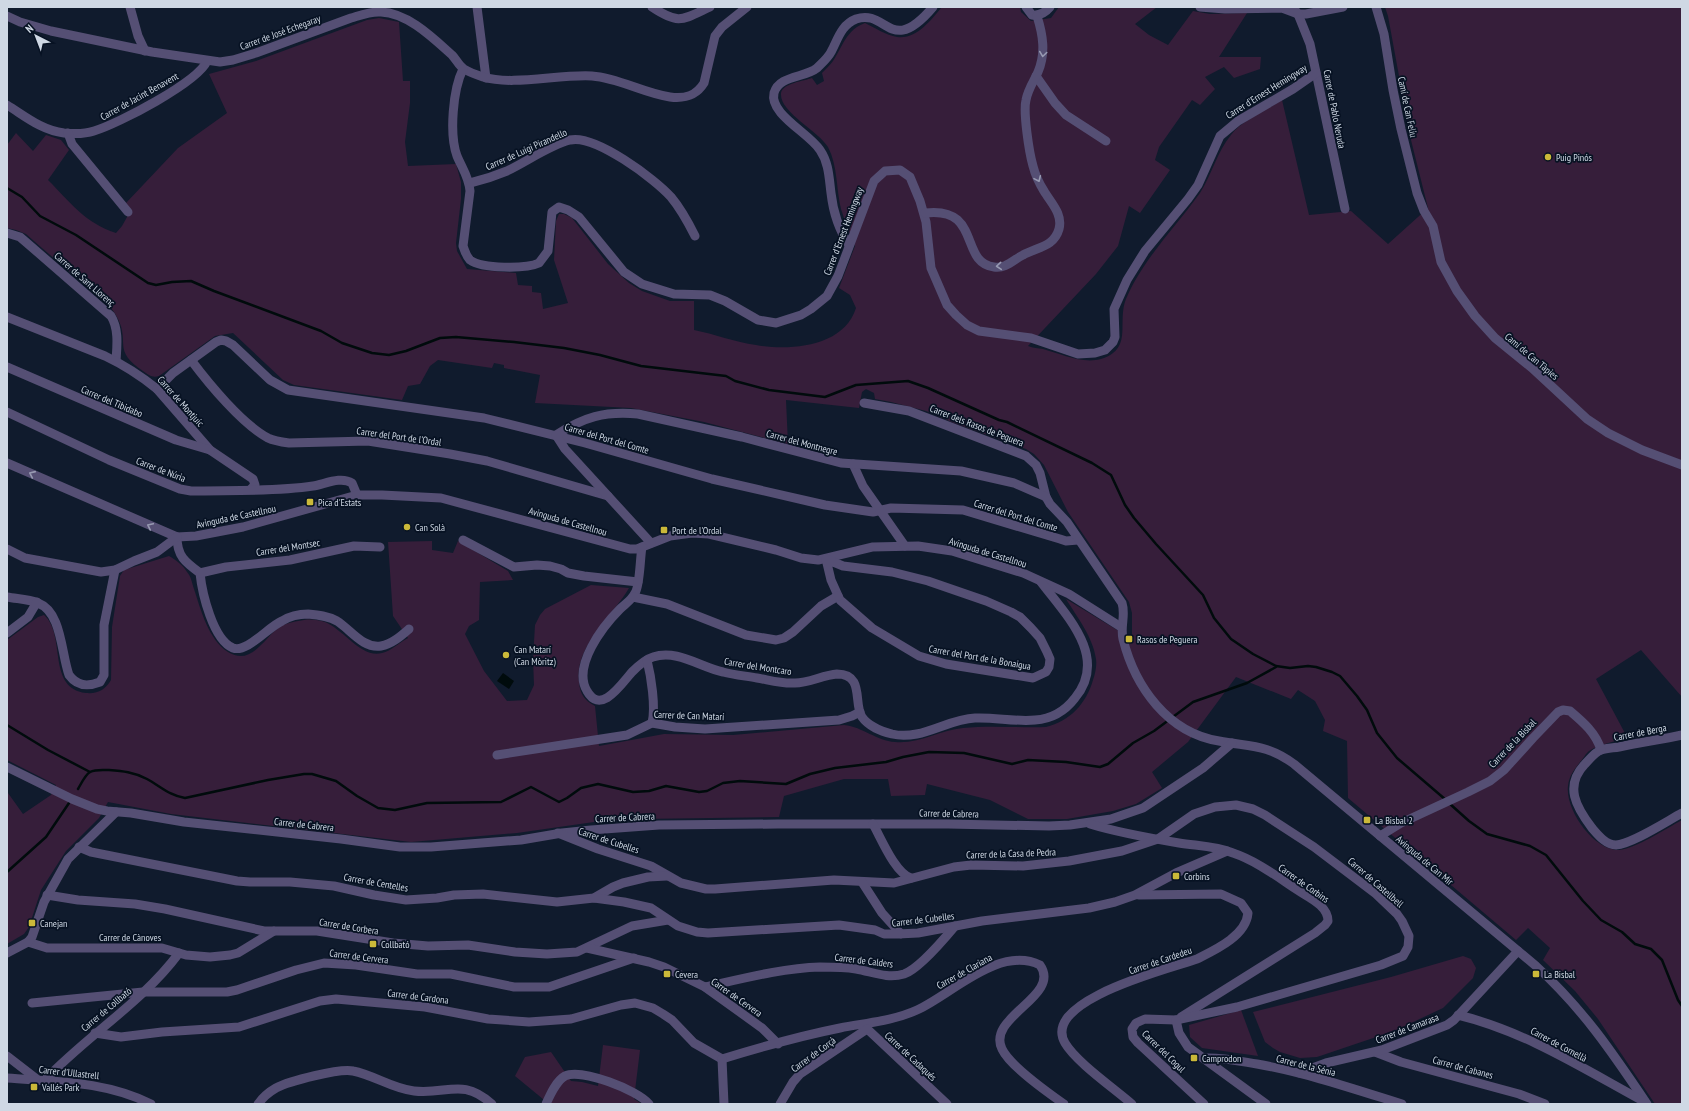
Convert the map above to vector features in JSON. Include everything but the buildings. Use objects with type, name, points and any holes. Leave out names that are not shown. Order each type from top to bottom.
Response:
[{"type":"street","points":[[130,7],[138,36],[145,50]]},
{"type":"street","points":[[477,7],[486,78]]},
{"type":"street","points":[[652,7],[666,16],[681,20],[710,7]]},
{"type":"street","name":"Carrer de José Echegaray","points":[[7,16],[20,22],[38,27],[145,50],[220,62],[245,57],[351,18],[366,13],[380,11],[393,14],[407,21],[438,43],[458,61],[463,69],[486,78],[504,80],[592,76],[614,80],[664,96],[685,97],[697,93],[704,84],[712,42],[718,32],[747,7]]},
{"type":"street","points":[[849,245],[840,229],[834,210],[828,169],[824,155],[813,141],[778,110],[775,104],[774,94],[781,82],[808,74],[824,62],[840,32],[851,22],[863,18],[870,18],[888,28],[900,31],[910,28],[918,23],[933,7]]},
{"type":"street","points":[[1026,7],[1029,12],[1037,16]]},
{"type":"street","points":[[1037,16],[1046,12],[1050,7]]},
{"type":"street","points":[[1200,7],[1225,9],[1282,8],[1306,14],[1343,7]]},
{"type":"street","name":"Camí de Can Feliu","points":[[1376,7],[1384,34],[1401,129],[1417,193],[1424,211]]},
{"type":"street","name":"Carrer de Pablo Neruda","points":[[1295,11],[1310,44],[1345,209]]},
{"type":"street","points":[[925,213],[941,212],[955,218],[968,233],[976,257],[985,265],[991,267],[1000,268],[1010,264],[1024,255],[1043,247],[1053,240],[1059,229],[1058,214],[1035,173],[1025,113],[1028,93],[1042,61],[1044,46],[1037,16]]},
{"type":"street","name":"Carrer de Jacint Benavent","points":[[7,105],[38,125],[56,131],[68,133],[92,132],[114,123],[186,82],[203,69],[207,61]]},
{"type":"street","points":[[463,69],[460,76],[454,110],[454,146],[457,156],[470,183]]},
{"type":"street","name":"Carrer d'Ernest Hemingway","points":[[470,183],[463,246],[466,254],[474,262],[494,266],[519,267],[539,263],[548,251],[552,212],[559,207],[562,207],[579,217],[624,272],[642,284],[674,294],[710,295],[764,322],[776,323],[802,315],[827,296],[838,276],[874,181],[885,171],[895,169],[900,170],[907,174],[912,182],[925,213],[932,268],[947,305],[960,319],[972,328],[979,331],[1031,338],[1078,354],[1090,354],[1100,352],[1109,346],[1115,337],[1114,309],[1126,280],[1145,251],[1198,186],[1220,136],[1238,121],[1316,73]]},
{"type":"street","points":[[1036,76],[1055,103],[1066,115],[1106,141]]},
{"type":"street","points":[[68,133],[72,144],[128,212]]},
{"type":"street","name":"Carrer de Luigi Pirandello","points":[[470,183],[507,171],[565,142],[581,139],[623,159],[661,188],[683,212],[695,236]]},
{"type":"street","name":"Camí de Can Tàpies","points":[[1424,211],[1433,226],[1441,262],[1448,276],[1475,316],[1495,338],[1528,364],[1596,426],[1649,454],[1682,465]]},
{"type":"street","name":"Carrer de Sant Llorenç","points":[[7,233],[20,237],[111,316],[114,320],[116,332],[116,361]]},
{"type":"street","name":"Carrer de Montjuic","points":[[7,317],[116,361],[148,381],[157,389],[210,450],[253,478],[255,485],[251,489]]},
{"type":"street","name":"Carrer del Port del Comte","points":[[157,389],[165,380],[216,342],[226,341],[233,345],[270,380],[288,390],[471,416],[556,435],[712,479],[794,499],[873,512],[891,508],[971,511],[1066,541],[1078,540]]},
{"type":"street","name":"Carrer del Port de l'Ordal","points":[[191,360],[201,373],[243,418],[267,438],[278,442],[368,441],[450,454],[487,461],[608,496]]},
{"type":"street","name":"Carrer del Tibidabo","points":[[7,367],[176,440],[210,450]]},
{"type":"street","name":"Carrer dels Rasos de Peguera","points":[[864,403],[908,412],[1026,456],[1036,465],[1040,473],[1046,497],[1067,522],[1122,603],[1124,613],[1121,627]]},
{"type":"street","name":"Carrer de Núria","points":[[7,412],[95,453],[180,489],[191,491],[277,489],[312,486],[344,480],[352,483],[357,495]]},
{"type":"street","name":"Carrer del Montnegre","points":[[556,435],[578,422],[600,414],[632,414],[742,437],[841,463],[961,471],[1014,483],[1046,497]]},
{"type":"street","points":[[556,435],[565,449],[651,543]]},
{"type":"street","name":"Avinguda de Castellnou","points":[[7,463],[177,537],[187,537],[243,527],[357,495],[441,498],[630,549],[642,547],[670,536],[692,533],[708,534],[776,550],[801,558],[826,559],[872,547],[918,546],[952,551],[1023,573],[1069,594],[1121,627]]},
{"type":"street","points":[[853,464],[863,486],[882,510],[905,546]]},
{"type":"street","points":[[7,549],[25,558],[101,572],[114,570],[157,552],[177,537]]},
{"type":"street","points":[[177,537],[177,548],[181,557],[200,573],[203,595],[211,618],[225,643],[232,648],[238,649],[247,647],[274,625],[298,614],[325,616],[336,620],[361,640],[376,646],[388,644],[409,629]]},
{"type":"street","points":[[462,540],[514,567],[537,565],[550,566],[561,568],[568,573],[584,576],[638,582]]},
{"type":"street","name":"Carrer del Montsec","points":[[200,573],[226,567],[290,560],[354,546],[380,547]]},
{"type":"street","name":"Carrer del Montcaro","points":[[642,547],[639,562],[637,592],[611,619],[592,646],[585,662],[584,683],[586,689],[592,697],[598,700],[603,700],[616,691],[632,672],[647,660],[663,655],[678,656],[723,672],[782,683],[805,682],[833,675],[845,676],[853,681],[856,688],[860,712]]},
{"type":"street","name":"Carrer del Port de la Bonaigua","points":[[826,559],[843,566],[892,572],[928,581],[1003,608],[1020,617],[1040,638],[1050,659],[1049,667],[1046,672],[1033,678],[929,660],[919,656],[872,628],[840,600],[827,569],[826,559]]},
{"type":"street","points":[[7,597],[38,602],[46,607],[56,621],[66,667],[73,680],[80,684],[86,685],[100,682],[105,668],[103,651],[104,625],[114,570]]},
{"type":"street","points":[[860,712],[863,718],[872,727],[894,735],[906,735],[924,733],[958,721],[974,718],[1036,720],[1050,717],[1062,712],[1077,696],[1083,685],[1088,660],[1084,645],[1077,630],[1065,612],[1040,581]]},
{"type":"street","points":[[633,597],[667,604],[746,635],[776,640],[784,638],[793,632],[821,606],[838,596]]},
{"type":"street","points":[[7,633],[28,617],[38,602]]},
{"type":"street","name":"Avinguda de Can Mir","points":[[1121,627],[1123,638],[1137,675],[1149,696],[1160,710],[1173,722],[1197,736],[1209,740],[1256,746],[1285,757],[1518,951],[1557,986],[1586,1017],[1647,1103]]},
{"type":"street","points":[[647,660],[651,676],[654,716],[652,723]]},
{"type":"street","name":"Carrer de la Bisbal","points":[[1380,836],[1401,822],[1490,781],[1504,770],[1552,717],[1563,710],[1570,710],[1588,727],[1599,742],[1601,750]]},
{"type":"street","name":"Carrer de Can Matarí","points":[[496,755],[627,735],[652,723],[675,727],[705,729],[839,720],[860,712]]},
{"type":"street","name":"Carrer de Berga","points":[[1601,750],[1682,735]]},
{"type":"street","name":"Carrer de Cabrera","points":[[7,767],[97,809],[184,822],[410,847],[521,840],[558,833],[659,825],[948,824],[1050,826],[1086,823],[1111,819],[1143,808],[1204,768],[1232,743]]},
{"type":"street","points":[[1601,750],[1590,758],[1578,772],[1574,779],[1573,787],[1578,808],[1586,820],[1603,839],[1616,845],[1624,843],[1682,813]]},
{"type":"street","name":"Carrer de Castellbell","points":[[1158,839],[1194,814],[1206,809],[1236,805],[1253,809],[1265,814],[1314,847],[1376,894],[1402,921],[1410,942],[1407,951],[1403,956],[1382,965],[1237,1007],[1176,1020]]},
{"type":"street","points":[[7,953],[28,942],[34,932],[47,895],[68,859],[116,812]]},
{"type":"street","name":"Carrer de Corbins","points":[[1086,823],[1111,831],[1206,846],[1226,851],[1254,863],[1317,903],[1326,912],[1328,920],[1326,924],[1315,933],[1176,1020]]},
{"type":"street","points":[[873,824],[893,859],[907,877],[912,878]]},
{"type":"street","name":"Carrer de Cubelles","points":[[558,833],[598,849],[647,864],[681,883],[706,889],[834,880],[894,883],[912,878]]},
{"type":"street","name":"Carrer de la Casa de Pedra","points":[[912,878],[954,867],[1023,866],[1069,861],[1122,852],[1158,839]]},
{"type":"street","name":"Carrer de Centelles","points":[[79,847],[91,852],[237,881],[290,882],[334,886],[406,900],[483,894],[557,902],[594,898],[623,883],[667,876]]},
{"type":"street","name":"Carrer de Cubelles","points":[[594,898],[624,902],[651,908],[668,920],[687,929],[708,933],[839,925],[875,930],[884,934],[901,934],[995,919],[1089,908],[1115,902],[1135,895],[1176,873],[1226,851]]},
{"type":"street","points":[[862,882],[882,913],[901,934]]},
{"type":"street","name":"Carrer de Cardedeu","points":[[1132,1104],[1086,1066],[1065,1044],[1062,1032],[1067,1019],[1082,1004],[1102,992],[1206,955],[1239,932],[1245,924],[1248,912],[1241,903],[1221,894],[1135,895]]},
{"type":"street","name":"Carrer de Corbera","points":[[47,895],[78,900],[135,904],[196,915],[264,931],[317,931],[393,943],[428,946],[468,945],[521,953],[547,954],[577,952],[632,926],[668,920]]},
{"type":"street","name":"Carrer de Calders","points":[[705,987],[794,969],[819,967],[853,968],[888,976],[906,973],[922,962],[946,938],[955,926]]},
{"type":"street","name":"Carrer de Cànoves","points":[[28,942],[48,948],[162,948],[179,953],[210,957],[230,955],[254,944],[274,931]]},
{"type":"street","name":"Carrer de Cervera","points":[[587,948],[634,958],[664,967],[705,987],[762,1028],[778,1044]]},
{"type":"street","name":"Carrer de Camarasa","points":[[1299,1073],[1326,1063],[1375,1052],[1427,1034],[1447,1025],[1458,1016],[1518,951]]},
{"type":"street","name":"Carrer de Collbató","points":[[41,1080],[164,973],[179,953]]},
{"type":"street","name":"Carrer de Cervera","points":[[32,1003],[143,992],[227,992],[296,970],[324,963],[356,965],[417,974],[451,974],[514,987],[549,987],[634,958]]},
{"type":"street","name":"Carrer de Clariana","points":[[722,1059],[826,1031],[864,1026],[906,1014],[916,1010],[981,972],[996,965],[1015,961],[1034,962],[1040,965],[1043,970],[1044,981],[1036,994],[1005,1025],[1001,1033],[1001,1048],[1009,1059],[1064,1104]]},
{"type":"street","name":"Carrer de Cardona","points":[[95,1033],[121,1037],[162,1032],[239,1027],[320,1001],[336,999],[425,1007],[488,1019],[530,1022],[571,1019],[621,1005],[635,1003],[653,1008],[663,1014],[672,1020],[694,1043],[722,1059]]},
{"type":"street","name":"Carrer de Cornellà","points":[[1458,1016],[1478,1020],[1520,1035],[1647,1103]]},
{"type":"street","name":"Carrer del Cogul","points":[[1176,1020],[1141,1020],[1133,1026],[1132,1033],[1138,1043],[1204,1104]]},
{"type":"street","points":[[1176,1020],[1182,1040],[1203,1058],[1266,1104]]},
{"type":"street","name":"Carrer de Corçà","points":[[780,1104],[793,1082],[800,1074],[864,1026]]},
{"type":"street","name":"Carrer de Cadaqués","points":[[864,1026],[947,1104]]},
{"type":"street","name":"Carrer de Cabanes","points":[[1375,1052],[1401,1062],[1519,1094],[1545,1104]]},
{"type":"street","points":[[7,1056],[41,1080]]},
{"type":"street","name":"Carrer de la Sénia","points":[[1203,1058],[1222,1058],[1299,1073],[1402,1104]]},
{"type":"street","points":[[722,1059],[724,1104]]},
{"type":"street","points":[[258,1104],[268,1093],[280,1086],[333,1071],[348,1070],[415,1091],[466,1089],[480,1094],[492,1104]]},
{"type":"street","points":[[546,1104],[559,1081],[570,1075],[586,1076],[631,1090],[645,1098],[649,1104]]},
{"type":"street","name":"Carrer d'Ullastrell","points":[[7,1078],[74,1082],[107,1088],[134,1096],[151,1104]]},
{"type":"shaded area","points":[[942,7],[1020,7],[1021,12],[1031,21],[1051,18],[1059,7],[1157,7],[1135,24],[1149,35],[1168,45],[1193,11],[1210,14],[1247,13],[1219,57],[1261,57],[1260,69],[1234,78],[1224,67],[1205,77],[1215,89],[1200,105],[1192,100],[1159,147],[1155,160],[1170,170],[1140,213],[1129,206],[1118,246],[1096,274],[1028,346],[1078,359],[1096,360],[1105,358],[1118,348],[1122,336],[1124,307],[1133,284],[1150,257],[1200,193],[1222,149],[1231,135],[1248,120],[1282,100],[1309,215],[1351,211],[1388,244],[1428,208],[1410,136],[1388,16],[1385,7],[1682,7],[1682,697],[1641,650],[1596,679],[1627,737],[1588,752],[1569,779],[1568,796],[1576,817],[1583,827],[1591,837],[1610,849],[1626,849],[1651,838],[1682,820],[1682,1104],[1655,1104],[1598,1019],[1575,991],[1543,960],[1550,948],[1528,928],[1516,940],[1348,798],[1347,741],[1323,731],[1325,720],[1315,701],[1298,690],[1291,699],[1236,677],[1188,742],[1152,772],[1162,788],[1136,804],[1113,811],[1067,819],[1028,819],[990,800],[927,784],[925,795],[891,796],[888,779],[844,779],[784,796],[779,817],[601,821],[517,833],[411,842],[171,814],[108,802],[99,818],[66,851],[41,890],[29,927],[24,934],[7,944],[7,794],[8,793],[23,814],[51,795],[56,785],[7,760],[7,640],[38,617],[44,615],[51,624],[55,635],[61,671],[66,682],[74,689],[86,693],[101,691],[111,680],[112,627],[120,576],[124,570],[169,556],[177,561],[188,574],[210,632],[215,640],[228,652],[237,656],[244,656],[258,648],[281,626],[304,620],[318,620],[332,626],[360,648],[375,654],[389,650],[408,638],[393,616],[388,542],[432,541],[432,550],[453,553],[458,541],[508,571],[513,580],[480,582],[479,620],[469,626],[465,634],[484,671],[507,701],[527,700],[534,685],[533,658],[535,625],[545,609],[591,585],[629,588],[588,644],[582,656],[579,669],[580,690],[585,699],[595,706],[599,746],[664,734],[733,735],[844,725],[857,728],[888,741],[904,742],[963,728],[1046,727],[1070,716],[1076,710],[1090,689],[1095,673],[1096,662],[1092,643],[1080,620],[1066,599],[1132,639],[1132,613],[1129,602],[1068,512],[1044,465],[1034,454],[1026,449],[954,423],[926,411],[875,399],[874,393],[866,389],[862,392],[859,408],[786,400],[788,444],[704,422],[631,408],[535,403],[540,375],[504,368],[504,365],[494,363],[492,368],[438,360],[430,366],[420,384],[408,386],[402,400],[294,385],[283,380],[233,333],[215,336],[159,376],[152,376],[134,364],[128,357],[123,346],[123,334],[118,319],[107,303],[26,234],[7,228],[7,145],[16,133],[33,151],[46,135],[61,140],[69,150],[48,180],[87,218],[95,224],[116,233],[122,226],[131,210],[126,203],[178,148],[227,113],[209,74],[256,61],[367,20],[379,18],[399,22],[403,81],[410,81],[410,103],[405,142],[408,166],[456,164],[461,182],[461,199],[456,243],[457,251],[467,269],[516,273],[518,285],[532,286],[532,292],[541,293],[543,309],[568,303],[554,260],[556,221],[559,214],[564,214],[572,218],[608,264],[629,283],[642,291],[670,301],[694,301],[694,330],[740,342],[770,347],[799,346],[814,343],[828,338],[840,331],[850,321],[856,308],[850,295],[839,288],[855,246],[841,209],[834,162],[828,147],[817,134],[786,107],[782,100],[781,93],[786,87],[799,81],[812,78],[817,85],[824,81],[822,73],[833,61],[849,34],[859,26],[865,23],[889,35],[904,37],[917,32],[933,18]]},
{"type":"shaded area","points":[[503,673],[514,681],[509,689],[497,681]]},
{"type":"shaded area","points":[[1463,956],[1471,959],[1476,968],[1473,978],[1443,1008],[1394,1031],[1317,1057],[1300,1058],[1280,1052],[1273,1048],[1265,1042],[1253,1012],[1391,977]]},
{"type":"shaded area","points":[[1241,1010],[1258,1056],[1202,1048],[1190,1037],[1189,1025]]},
{"type":"shaded area","points":[[603,1045],[640,1050],[634,1099],[642,1104],[549,1104],[515,1076],[525,1057],[551,1052],[571,1081],[598,1086]]},
{"type":"waterway","points":[[7,188],[22,197],[40,216],[76,235],[148,283],[156,285],[191,281],[321,331],[342,343],[372,353],[389,355],[406,351],[440,338],[456,337],[564,348],[600,355],[641,366],[726,376],[735,381],[769,390],[825,397],[856,385],[908,381],[928,388],[999,420],[1007,422],[1092,463],[1111,475],[1125,505],[1134,518],[1203,595],[1214,618],[1231,639],[1253,654],[1276,666],[1290,668],[1308,666],[1316,667],[1340,676],[1367,710],[1377,733],[1397,758],[1446,800]]},
{"type":"waterway","points":[[78,789],[88,773],[100,770],[133,773],[147,779],[170,793],[185,798],[268,780],[312,774],[336,781],[357,796],[378,808],[395,810],[427,803],[501,802],[531,787],[559,802],[581,788],[598,784],[633,792],[649,791],[666,786],[699,792],[707,791],[723,783],[740,781],[786,784],[810,774],[835,768],[886,762],[929,752],[964,753],[1012,764],[1028,760],[1066,762],[1100,767],[1108,764],[1133,743],[1154,731],[1193,702],[1247,683],[1276,667]]},
{"type":"waterway","points":[[7,725],[48,750],[90,772]]},
{"type":"waterway","points":[[7,872],[46,837],[69,803]]},
{"type":"waterway","points":[[1450,804],[1469,821],[1487,834],[1530,846],[1546,855],[1583,901],[1601,920],[1622,932],[1635,944],[1651,949],[1662,960],[1678,1000],[1682,1006]]},
{"type":"place","name":"Puig Pinós","points":[[1548,157]]},
{"type":"place","name":"Pica d'Estats","points":[[310,502]]},
{"type":"place","name":"Can Solà","points":[[407,527]]},
{"type":"place","name":"Port de l'Ordal","points":[[664,530]]},
{"type":"place","name":"Rasos de Peguera","points":[[1129,639]]},
{"type":"place","name":"Can Matarí (Can Mòritz)","points":[[506,655]]},
{"type":"place","name":"La Bisbal 2","points":[[1367,820]]},
{"type":"place","name":"Corbins","points":[[1176,876]]},
{"type":"place","name":"Canejan","points":[[32,923]]},
{"type":"place","name":"Collbató","points":[[373,944]]},
{"type":"place","name":"Cevera","points":[[667,974]]},
{"type":"place","name":"La Bisbal","points":[[1536,974]]},
{"type":"place","name":"Camprodon","points":[[1194,1058]]},
{"type":"place","name":"Vallés Park","points":[[34,1087]]}]
